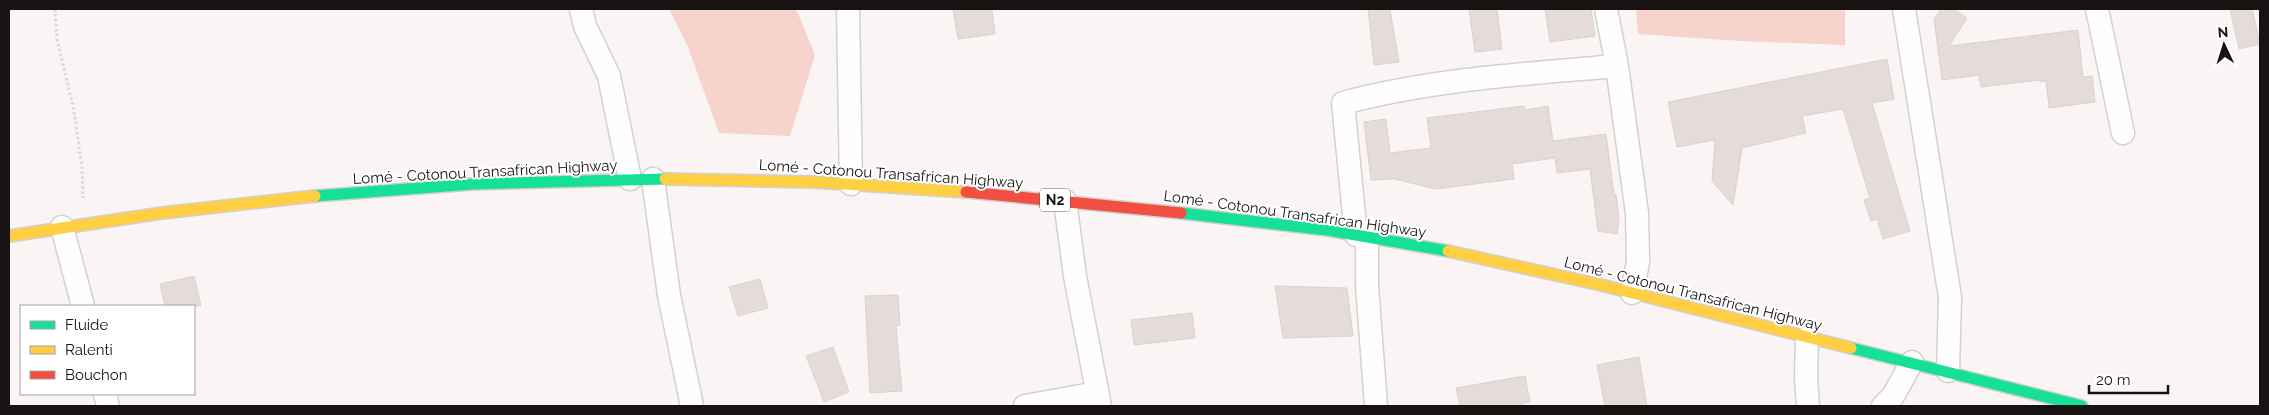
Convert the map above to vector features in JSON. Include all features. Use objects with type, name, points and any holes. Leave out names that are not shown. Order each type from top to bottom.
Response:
[{"type":"highway","name":"Lomé - Cotonou Transafrican Highway","points":[[9,236],[206,208],[357,194],[483,184],[630,179],[754,180],[852,184],[1066,201],[1229,218],[1362,236],[1445,251],[1632,293],[1806,338],[1948,371],[2074,405]]},
{"type":"street","points":[[580,9],[585,26],[609,76],[630,179]]},
{"type":"street","points":[[848,9],[852,184]]},
{"type":"street","points":[[1606,9],[1616,66],[1639,235],[1638,262],[1632,293]]},
{"type":"street","points":[[1904,9],[1950,297],[1948,371]]},
{"type":"street","points":[[2097,9],[2122,133]]},
{"type":"street","points":[[1376,406],[1362,236],[1343,103],[1407,88],[1499,76],[1616,66]]},
{"type":"street","points":[[653,179],[669,295],[692,406]]},
{"type":"street","points":[[1025,406],[1098,400],[1075,276],[1066,201]]},
{"type":"street","points":[[62,227],[84,305]]},
{"type":"street","points":[[1806,338],[1808,406]]},
{"type":"street","points":[[1883,406],[1893,396],[1912,362]]},
{"type":"path","points":[[55,9],[57,39],[74,111],[82,167],[85,224]]},
{"type":"shaded area","points":[[669,9],[796,9],[815,55],[790,136],[719,133],[688,47]]},
{"type":"shaded area","points":[[1636,9],[1845,9],[1845,45],[1740,41],[1638,34]]},
{"type":"building","points":[[953,9],[992,9],[995,34],[958,39]]},
{"type":"building","points":[[1368,9],[1390,9],[1399,62],[1374,65]]},
{"type":"building","points":[[1469,9],[1497,9],[1502,49],[1475,52]]},
{"type":"building","points":[[1545,9],[1591,9],[1595,36],[1550,42]]},
{"type":"building","points":[[1941,9],[1954,9],[1967,18],[1949,46],[2078,30],[2083,77],[2092,76],[2095,102],[2049,108],[2046,81],[2040,82],[2040,80],[1981,87],[1979,75],[1942,80],[1934,19]]},
{"type":"building","points":[[2230,9],[2252,9],[2260,44],[2239,49]]},
{"type":"building","points":[[1887,59],[1894,99],[1872,103],[1910,231],[1883,239],[1877,219],[1871,221],[1864,200],[1870,198],[1843,109],[1802,116],[1806,133],[1742,148],[1733,205],[1712,181],[1715,140],[1677,147],[1668,102]]},
{"type":"building","points":[[1524,106],[1525,110],[1548,106],[1553,141],[1606,134],[1619,220],[1617,234],[1598,231],[1590,169],[1557,173],[1555,158],[1512,164],[1514,179],[1436,189],[1394,179],[1371,180],[1364,122],[1386,119],[1390,153],[1431,148],[1427,118]]},
{"type":"building","points":[[194,276],[201,306],[165,305],[160,284]]},
{"type":"building","points":[[760,279],[768,308],[738,316],[729,287]]},
{"type":"building","points":[[1275,286],[1347,288],[1353,336],[1283,338]]},
{"type":"building","points":[[898,295],[900,325],[896,326],[902,391],[870,393],[865,296]]},
{"type":"building","points":[[1192,313],[1195,338],[1134,345],[1131,320]]},
{"type":"building","points":[[833,347],[849,392],[824,402],[806,356]]},
{"type":"building","points":[[1639,357],[1647,406],[1605,406],[1597,365]]},
{"type":"building","points":[[1525,376],[1530,402],[1523,403],[1523,406],[1460,406],[1456,388]]},
{"type":"traffic: fast","points":[[315,196],[473,184],[665,179]]},
{"type":"traffic: fast","points":[[1181,213],[1327,230],[1448,251]]},
{"type":"traffic: fast","points":[[1851,348],[2082,406]]},
{"type":"traffic: slow","points":[[665,179],[814,182],[966,192]]},
{"type":"traffic: slow","points":[[9,236],[162,213],[315,196]]},
{"type":"traffic: slow","points":[[1448,251],[1601,285],[1851,348]]},
{"type":"traffic: jam","points":[[966,192],[1181,213]]}]
